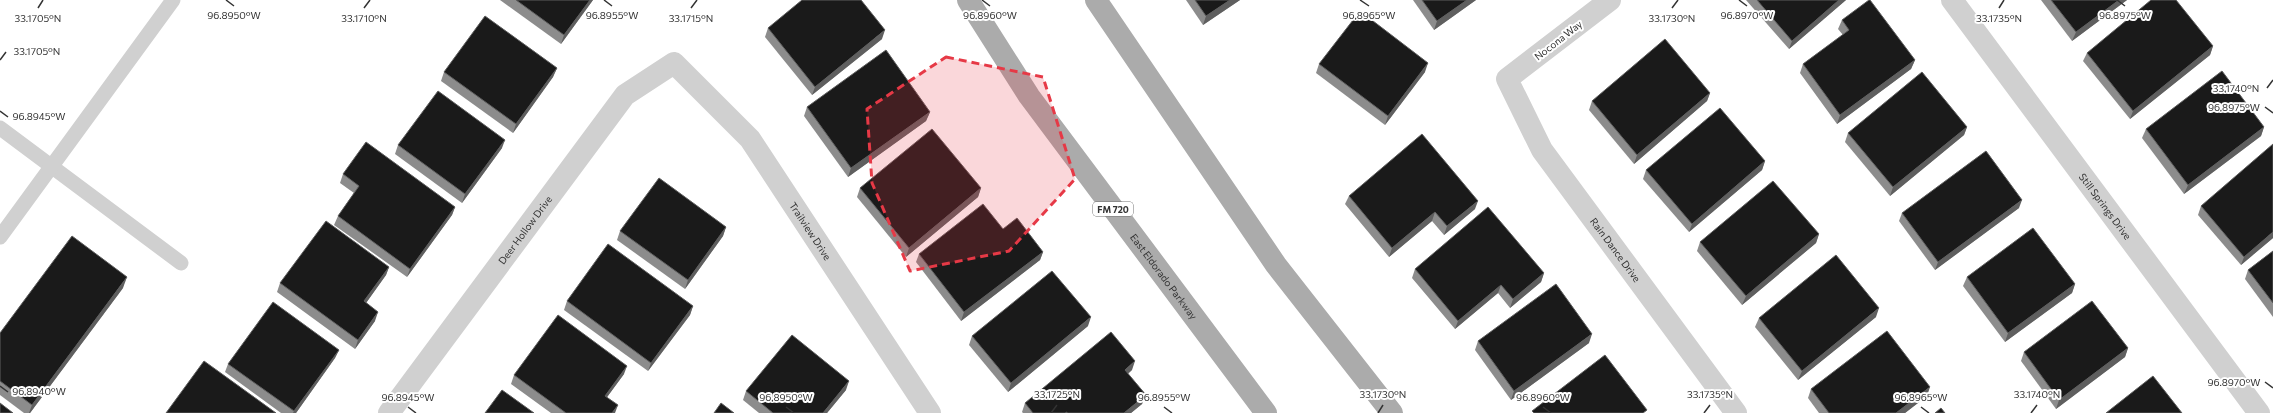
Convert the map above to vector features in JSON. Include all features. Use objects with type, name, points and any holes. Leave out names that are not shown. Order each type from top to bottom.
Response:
[{"type":"main road","name":"East Eldorado Parkway","points":[[968,0],[1029,96],[1266,413]]},
{"type":"main road","points":[[1096,0],[1276,265],[1392,413]]},
{"type":"street","name":"Nocona Way","points":[[1507,79],[1610,0]]},
{"type":"street","name":"Still Springs Drive","points":[[1952,0],[2259,413]]},
{"type":"street","name":"Deer Hollow Drive","points":[[389,413],[625,95],[674,63]]},
{"type":"street","name":"Trailview Drive","points":[[674,63],[750,139],[930,413]]},
{"type":"street","name":"Rain Dance Drive","points":[[1507,79],[1542,150],[1736,413]]},
{"type":"lane","points":[[0,237],[52,168],[173,0]]},
{"type":"lane","points":[[0,128],[180,263]]},
{"type":"highlighted area","points":[[946,57],[1043,77],[1075,179],[1009,251],[910,271],[872,183],[867,109]]},
{"type":"building","points":[[516,0],[590,0],[564,35]]},
{"type":"building","points":[[802,0],[861,0],[885,30],[815,87],[768,28]]},
{"type":"building","points":[[1195,0],[1230,0],[1206,16]]},
{"type":"building","points":[[1422,0],[1467,0],[1437,21]]},
{"type":"building","points":[[1757,0],[1839,0],[1792,41]]},
{"type":"building","points":[[1869,0],[1915,60],[1840,115],[1803,64],[1849,30],[1842,20]]},
{"type":"building","points":[[2051,0],[2119,0],[2076,32]]},
{"type":"building","points":[[2151,0],[2176,0],[2213,46],[2133,111],[2087,53]]},
{"type":"building","points":[[1360,11],[1428,63],[1388,116],[1319,64]]},
{"type":"building","points":[[485,16],[557,68],[516,124],[444,72]]},
{"type":"building","points":[[1665,39],[1710,93],[1637,155],[1592,101]]},
{"type":"building","points":[[886,50],[930,112],[851,168],[807,107]]},
{"type":"building","points":[[2222,71],[2264,127],[2188,185],[2146,129]]},
{"type":"building","points":[[1922,72],[1967,127],[1893,187],[1848,133]]},
{"type":"building","points":[[438,91],[505,140],[465,194],[398,145]]},
{"type":"building","points":[[1720,108],[1765,161],[1692,224],[1646,170]]},
{"type":"building","points":[[932,129],[981,188],[909,248],[860,188]]},
{"type":"building","points":[[1422,134],[1478,201],[1447,226],[1435,212],[1392,248],[1349,196]]},
{"type":"building","points":[[366,142],[455,207],[410,269],[338,216],[359,186],[343,174]]},
{"type":"building","points":[[2273,144],[2273,232],[2244,257],[2201,206]]},
{"type":"building","points":[[1986,151],[2022,200],[1938,262],[1902,213]]},
{"type":"building","points":[[659,178],[726,227],[688,280],[620,231]]},
{"type":"building","points":[[1773,181],[1819,234],[1746,296],[1700,242]]},
{"type":"building","points":[[983,204],[1003,229],[1017,218],[1043,252],[964,312],[919,254]]},
{"type":"building","points":[[1488,207],[1544,273],[1513,299],[1501,285],[1458,321],[1415,269]]},
{"type":"building","points":[[326,221],[389,267],[364,301],[378,312],[358,340],[280,283]]},
{"type":"building","points":[[2033,228],[2075,284],[2008,333],[1967,277]]},
{"type":"building","points":[[72,236],[127,277],[32,405],[0,381],[0,333]]},
{"type":"building","points":[[608,244],[693,306],[651,363],[567,301]]},
{"type":"building","points":[[2273,251],[2273,303],[2248,270]]},
{"type":"building","points":[[1836,255],[1879,308],[1802,371],[1759,318]]},
{"type":"building","points":[[1052,271],[1091,317],[1011,383],[972,336]]},
{"type":"building","points":[[1556,284],[1592,334],[1514,391],[1478,341]]},
{"type":"building","points":[[2092,301],[2128,348],[2059,400],[2024,352]]},
{"type":"building","points":[[273,302],[339,350],[294,411],[228,364]]},
{"type":"building","points":[[558,315],[627,366],[605,396],[618,405],[612,413],[566,413],[514,375]]},
{"type":"building","points":[[1887,331],[1930,387],[1896,413],[1829,413],[1811,389]]},
{"type":"building","points":[[1111,332],[1135,361],[1125,370],[1146,395],[1124,413],[1033,413],[1025,403]]},
{"type":"building","points":[[792,335],[849,381],[823,413],[773,413],[746,391]]},
{"type":"building","points":[[1605,355],[1647,410],[1643,413],[1534,413],[1532,411]]},
{"type":"building","points":[[204,361],[276,413],[166,413]]},
{"type":"building","points":[[2153,376],[2182,413],[2106,413]]},
{"type":"building","points":[[502,390],[534,413],[485,413]]},
{"type":"building","points":[[0,403],[13,413],[0,413]]},
{"type":"building","points":[[721,403],[734,413],[714,413]]},
{"type":"building","points":[[1941,408],[1945,413],[1935,413]]}]
